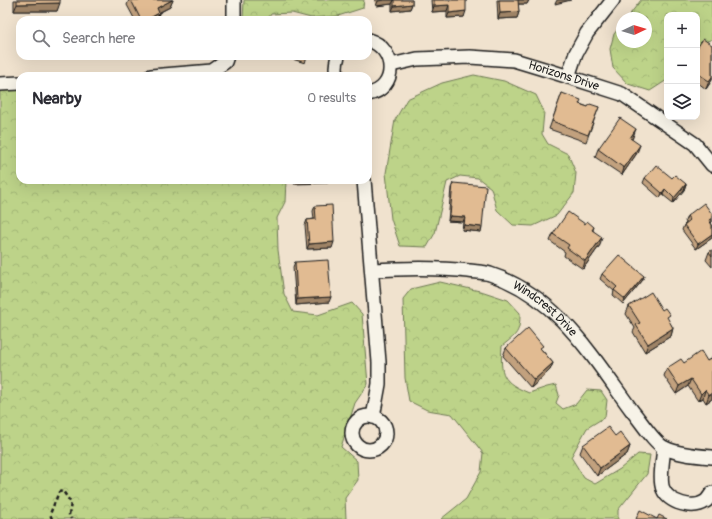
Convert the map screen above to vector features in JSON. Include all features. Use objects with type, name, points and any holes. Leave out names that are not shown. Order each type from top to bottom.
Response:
[{"type":"street","points":[[234,0],[234,16]]},
{"type":"street","points":[[568,76],[576,53],[587,33],[613,0]]},
{"type":"street","points":[[372,41],[377,43],[384,49],[391,65],[390,74],[386,82],[380,89],[372,92]]},
{"type":"street","name":"Horizons Drive","points":[[391,65],[417,59],[470,57],[514,60],[568,76],[622,94],[695,144],[712,165]]},
{"type":"street","points":[[200,72],[212,71],[226,60]]},
{"type":"street","points":[[336,72],[337,60]]},
{"type":"street","points":[[0,84],[16,83]]},
{"type":"street","points":[[364,184],[372,270],[379,384],[373,416]]},
{"type":"street","name":"Windcrest Drive","points":[[372,270],[444,268],[488,273],[513,284],[536,297],[570,328],[594,357],[614,386],[652,435],[664,448]]},
{"type":"street","points":[[712,457],[692,456],[664,448],[662,470],[662,488],[669,498],[680,503],[694,505],[706,501],[712,494]]},
{"type":"path","points":[[52,519],[50,514],[59,492],[63,492],[71,503],[69,515],[70,519]]},
{"type":"green space","points":[[244,0],[364,0],[363,8],[338,16],[303,16],[292,13],[271,14],[270,16],[243,16]]},
{"type":"green space","points":[[641,0],[712,0],[712,39],[700,45],[700,12],[664,12],[664,82],[650,91],[628,84],[613,68],[610,49],[614,34],[616,32],[616,48],[652,48],[652,12],[632,12]]},
{"type":"green space","points":[[474,75],[504,81],[536,95],[544,112],[542,134],[548,144],[568,154],[576,173],[574,193],[557,215],[533,226],[513,225],[497,210],[491,188],[478,178],[460,176],[447,182],[435,233],[427,247],[400,246],[391,219],[386,173],[395,120],[407,99],[442,83]]},
{"type":"green space","points":[[16,90],[16,184],[286,184],[285,202],[277,218],[278,250],[284,294],[293,312],[318,315],[352,303],[362,314],[368,384],[355,403],[341,447],[357,461],[358,480],[345,498],[346,519],[0,519],[0,91]]},
{"type":"green space","points":[[440,282],[484,292],[508,300],[520,313],[517,332],[502,346],[503,371],[508,381],[513,385],[529,393],[556,385],[559,395],[556,403],[563,409],[576,404],[587,390],[601,391],[607,400],[605,417],[587,428],[571,457],[584,478],[595,484],[620,469],[638,454],[650,455],[647,474],[618,510],[618,519],[441,519],[466,499],[481,472],[483,453],[452,414],[427,410],[409,401],[405,378],[403,299],[411,289]]},
{"type":"building","points":[[17,0],[60,0],[60,3],[17,4]]},
{"type":"building","points":[[131,0],[172,0],[157,8],[159,13],[153,16],[139,16]]},
{"type":"building","points":[[394,0],[412,0],[412,4],[394,6]]},
{"type":"building","points":[[434,0],[466,0],[466,11],[449,13],[449,5],[434,6]]},
{"type":"building","points":[[499,0],[518,0],[519,12],[500,13]]},
{"type":"building","points":[[703,39],[712,45],[712,77],[709,81],[700,75],[700,44]]},
{"type":"building","points":[[562,93],[581,100],[579,104],[588,107],[590,104],[599,107],[588,135],[552,121]]},
{"type":"building","points":[[620,118],[636,129],[630,138],[640,145],[624,168],[598,149]]},
{"type":"building","points":[[656,165],[672,178],[675,175],[686,184],[674,198],[665,189],[662,193],[645,178]]},
{"type":"building","points":[[453,183],[486,186],[482,227],[464,225],[465,217],[450,216]]},
{"type":"building","points":[[704,203],[712,214],[712,218],[709,220],[712,225],[712,234],[698,244],[684,225],[690,220],[687,216]]},
{"type":"building","points":[[332,205],[334,242],[309,244],[307,220],[316,219],[315,206]]},
{"type":"building","points":[[568,212],[585,224],[587,221],[594,227],[592,230],[602,237],[585,261],[567,248],[569,245],[553,234]]},
{"type":"building","points":[[619,255],[644,276],[625,299],[614,290],[617,287],[602,274]]},
{"type":"building","points":[[328,260],[331,297],[297,299],[295,262]]},
{"type":"building","points":[[651,292],[662,310],[665,308],[670,315],[667,317],[673,328],[648,344],[636,325],[640,323],[629,306]]},
{"type":"building","points":[[528,328],[543,346],[540,348],[553,363],[534,380],[506,348]]},
{"type":"building","points":[[701,351],[707,361],[712,358],[712,393],[709,395],[705,390],[701,394],[691,379],[679,386],[667,368],[681,359],[684,363]]},
{"type":"building","points":[[608,427],[615,436],[620,432],[630,446],[600,468],[583,445]]},
{"type":"building","points":[[640,510],[657,519],[636,519]]},
{"type":"building","points":[[659,515],[667,519],[657,519]]}]
